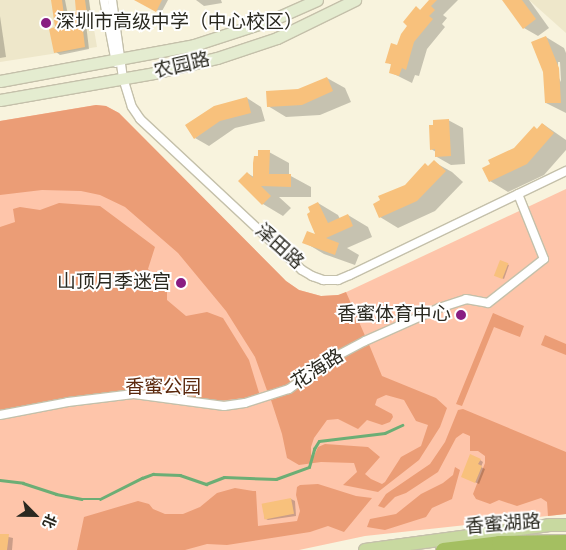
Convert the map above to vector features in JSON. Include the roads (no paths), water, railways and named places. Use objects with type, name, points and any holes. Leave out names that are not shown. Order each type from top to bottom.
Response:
[{"type":"highway","name":"香蜜湖路","points":[[443,550],[499,543],[566,542]]},
{"type":"main road","name":"农园路","points":[[0,81],[194,46],[236,33],[317,0]]},
{"type":"main road","name":"农园路","points":[[0,100],[186,66],[246,50],[309,24],[355,0]]},
{"type":"main road","points":[[365,550],[561,527]]},
{"type":"street","name":"泽田路","points":[[104,0],[132,107],[153,132],[302,270],[323,280],[338,280],[350,275],[566,171]]},
{"type":"street","name":"泽田路","points":[[112,0],[119,60]]},
{"type":"street","name":"花海路","points":[[0,415],[68,402],[134,394],[230,406],[289,389],[331,359],[366,340],[439,308],[466,299],[488,303],[544,259],[518,194]]},
{"type":"waterway","points":[[0,480],[23,483],[56,494],[82,499],[100,499],[153,474],[180,475],[206,484],[224,477],[276,479],[309,467],[314,449],[319,441],[385,433],[402,425]]},
{"type":"place","name":"深圳市高级中学（中心校区）","points":[[46,23]]},
{"type":"place","name":"山顶月季迷宫","points":[[181,283]]},
{"type":"place","name":"香蜜体育中心","points":[[461,315]]},
{"type":"park label","name":"香蜜公园","points":[[163,388]]}]
